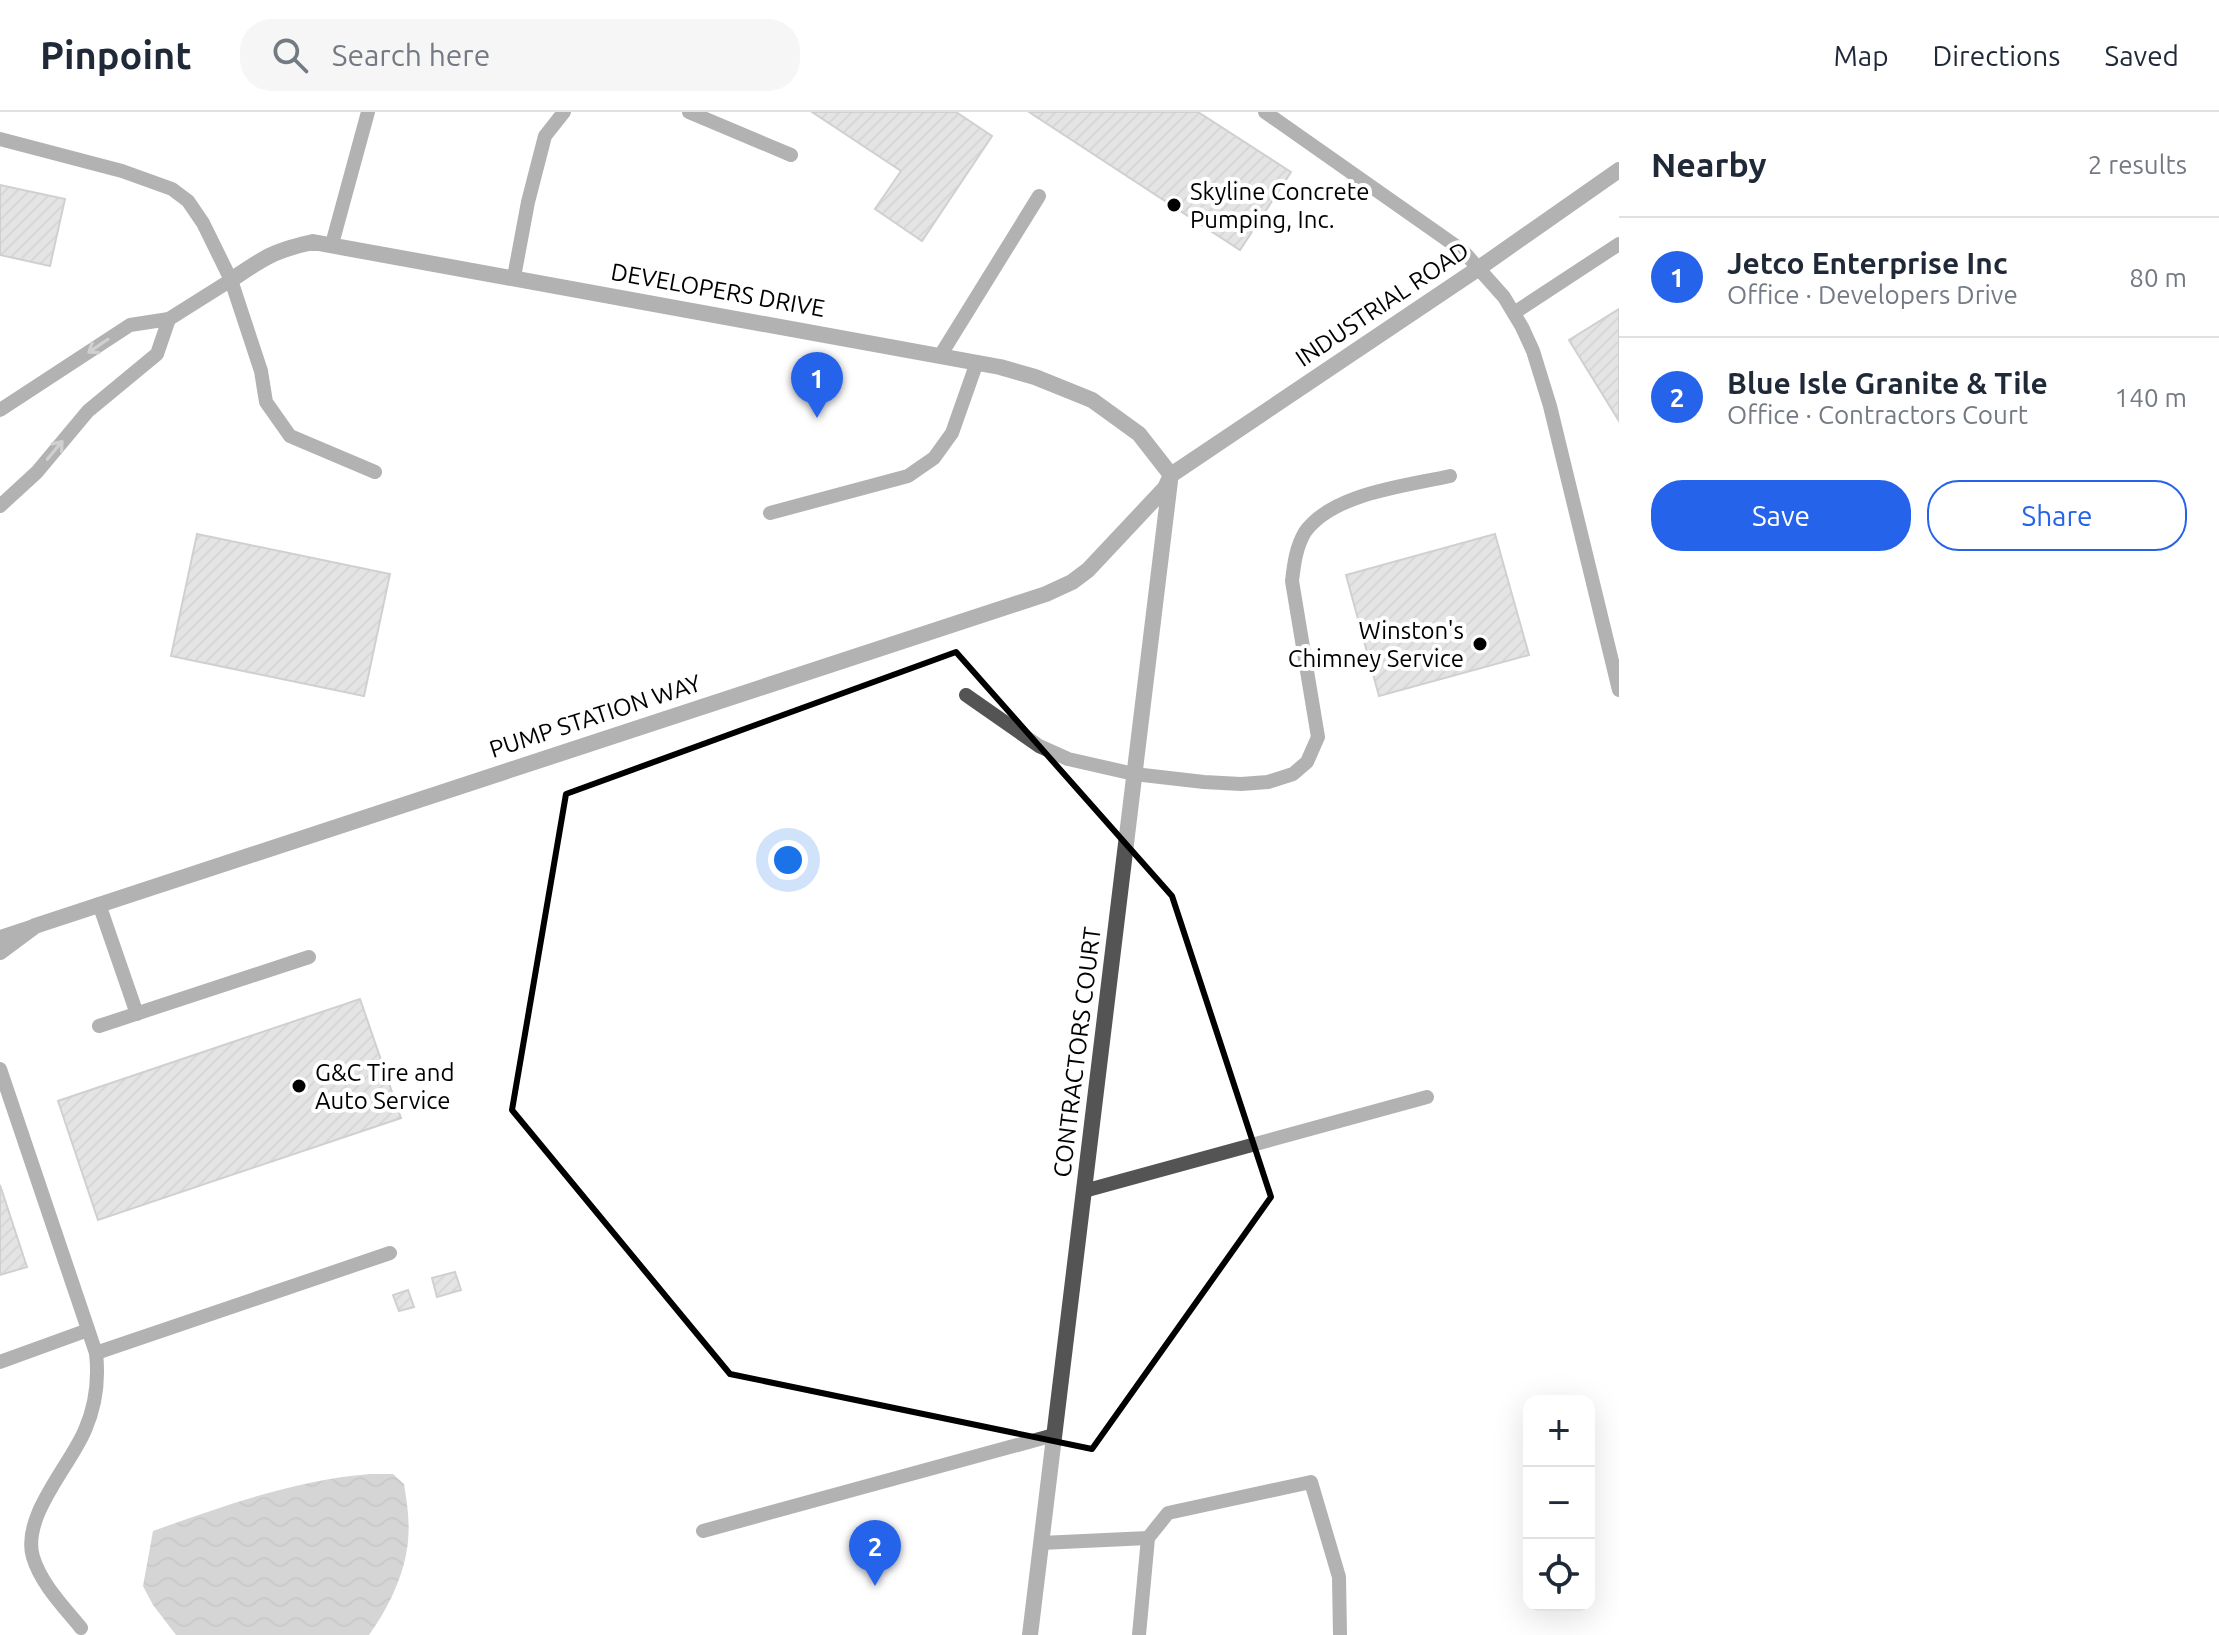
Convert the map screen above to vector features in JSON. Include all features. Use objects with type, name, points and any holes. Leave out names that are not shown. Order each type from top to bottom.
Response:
[{"type":"street","name":"INDUSTRIAL ROAD","points":[[1171,475],[1619,170]]},
{"type":"street","name":"DEVELOPERS DRIVE","points":[[231,280],[264,256],[285,248],[313,242],[332,244],[977,362],[1035,377],[1092,400],[1139,434],[1171,475]]},
{"type":"street","name":"CONTRACTORS COURT","points":[[1030,1635],[1171,475]]},
{"type":"street","name":"PUMP STATION WAY","points":[[0,952],[35,926],[99,904],[1046,594],[1072,582],[1088,570],[1165,488],[1171,475]]},
{"type":"lane","points":[[332,244],[368,112]]},
{"type":"lane","points":[[514,277],[528,202],[545,136],[564,112]]},
{"type":"lane","points":[[689,112],[791,155]]},
{"type":"lane","points":[[1265,112],[1463,251],[1504,297],[1514,313],[1533,351],[1550,406],[1615,652],[1619,690]]},
{"type":"lane","points":[[0,139],[122,171],[172,189],[188,201],[203,223],[231,280],[261,371],[266,402],[290,436],[375,472]]},
{"type":"lane","points":[[940,356],[1039,196]]},
{"type":"lane","points":[[1514,313],[1619,244]]},
{"type":"lane","points":[[0,410],[130,325],[169,319],[231,280]]},
{"type":"lane","points":[[0,506],[37,472],[88,411],[157,354],[169,319]]},
{"type":"lane","points":[[770,513],[908,476],[934,458],[952,433],[977,362]]},
{"type":"lane","points":[[966,695],[1039,746],[1068,759],[1134,774],[1204,782],[1268,782],[1293,774],[1307,762],[1318,737],[1292,581],[1294,557],[1306,532],[1329,510],[1363,496],[1450,476]]},
{"type":"lane","points":[[99,904],[137,1014]]},
{"type":"lane","points":[[0,937],[35,926]]},
{"type":"lane","points":[[99,1026],[309,957]]},
{"type":"lane","points":[[0,1069],[96,1353],[96,1400],[85,1431],[36,1518],[31,1536],[33,1556],[42,1577],[81,1628]]},
{"type":"lane","points":[[1084,1191],[1427,1097]]},
{"type":"lane","points":[[96,1353],[390,1253]]},
{"type":"lane","points":[[0,1362],[88,1330]]},
{"type":"lane","points":[[703,1531],[1054,1435]]},
{"type":"lane","points":[[1139,1635],[1148,1538],[1168,1513],[1311,1482],[1339,1577],[1340,1635]]},
{"type":"lane","points":[[1041,1543],[1148,1538]]},
{"type":"highlighted area","points":[[956,652],[1172,896],[1271,1197],[1092,1449],[730,1374],[512,1110],[566,794]]},
{"type":"water","points":[[370,1474],[393,1474],[404,1484],[409,1527],[399,1578],[389,1603],[369,1635],[176,1635],[153,1605],[143,1586],[153,1531],[287,1488]]},
{"type":"building","points":[[812,112],[956,112],[992,136],[922,241],[875,209],[901,171]]},
{"type":"building","points":[[1029,112],[1198,112],[1291,172],[1240,250]]},
{"type":"building","points":[[0,185],[65,199],[50,266],[0,255]]},
{"type":"building","points":[[1619,309],[1619,421],[1569,340]]},
{"type":"building","points":[[197,534],[390,574],[364,696],[171,656]]},
{"type":"building","points":[[1495,534],[1529,655],[1379,696],[1346,575]]},
{"type":"building","points":[[360,999],[401,1118],[98,1220],[58,1101]]},
{"type":"building","points":[[0,1185],[27,1267],[0,1275]]},
{"type":"building","points":[[455,1272],[461,1290],[437,1297],[432,1278]]},
{"type":"building","points":[[408,1290],[414,1307],[399,1311],[393,1295]]},
{"type":"place","name":"Skyline Concrete Pumping, Inc.","points":[[1174,205]]},
{"type":"place","name":"Jetco Enterprise Inc","points":[[817,418]]},
{"type":"place","name":"Winston's Chimney Service","points":[[1480,644]]},
{"type":"place","name":"G&C Tire and Auto Service","points":[[299,1086]]},
{"type":"place","name":"Blue Isle Granite & Tile","points":[[875,1586]]}]
